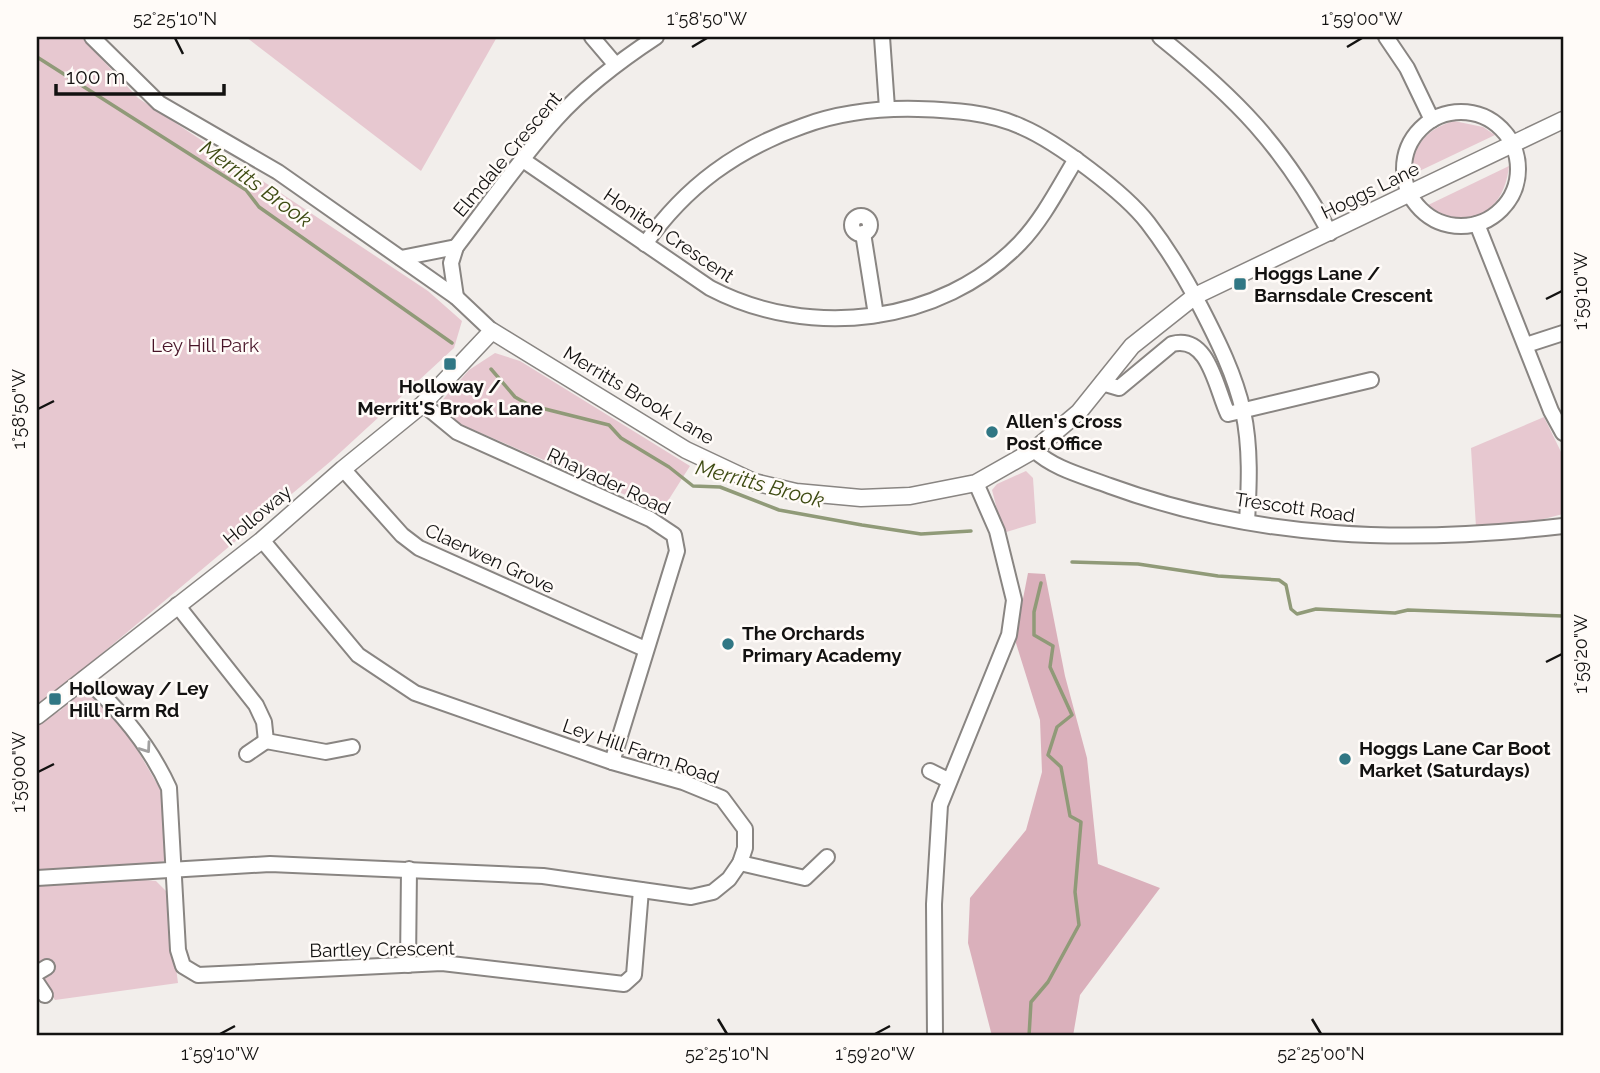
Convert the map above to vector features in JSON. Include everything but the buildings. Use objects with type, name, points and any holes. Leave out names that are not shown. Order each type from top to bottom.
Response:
[{"type":"street","name":"Merritts Brook Lane","points":[[92,37],[159,103],[278,172],[456,297],[492,331],[686,450],[754,482],[796,492],[861,498],[910,496],[976,483],[1034,450],[1079,412],[1132,346],[1195,296]]},
{"type":"street","points":[[592,37],[615,64]]},
{"type":"street","name":"Elmdale Crescent","points":[[456,297],[450,262],[456,247],[558,117],[615,64],[656,37]]},
{"type":"street","points":[[882,37],[887,108]]},
{"type":"street","points":[[1160,37],[1217,82],[1267,135],[1302,184],[1329,233]]},
{"type":"street","points":[[1386,37],[1407,68],[1432,120]]},
{"type":"street","points":[[645,244],[687,194],[709,174],[753,145],[818,120],[887,108],[972,112],[1020,126],[1076,159],[1147,221],[1195,296],[1223,351],[1243,411],[1250,472],[1247,522]]},
{"type":"street","points":[[1460,112],[1480,115],[1498,126],[1514,146],[1518,174],[1512,195],[1499,212],[1477,225],[1460,227],[1443,224],[1426,215],[1409,195],[1404,178],[1407,151],[1420,130],[1432,120],[1460,112]]},
{"type":"street","name":"Hoggs Lane","points":[[1195,296],[1514,146],[1563,120]]},
{"type":"street","name":"Honiton Crescent","points":[[523,160],[730,299],[779,312],[823,319],[898,312],[961,288],[1020,243],[1048,207],[1076,159]]},
{"type":"street","points":[[1477,225],[1551,411],[1563,433]]},
{"type":"street","points":[[863,233],[876,315]]},
{"type":"street","name":"Elmdale Crescent","points":[[401,258],[456,247]]},
{"type":"street","name":"Holloway","points":[[37,716],[262,540],[423,404],[492,331]]},
{"type":"street","points":[[1526,345],[1563,333]]},
{"type":"street","points":[[1102,383],[1119,388],[1172,344],[1181,341],[1195,345],[1204,357],[1228,414],[1371,380]]},
{"type":"street","name":"Rhayader Road","points":[[423,404],[457,432],[650,519],[674,535],[677,551],[645,649]]},
{"type":"street","name":"Trescott Road","points":[[1034,450],[1046,461],[1137,495],[1247,522],[1350,537],[1475,535],[1563,526]]},
{"type":"street","name":"Claerwen Grove","points":[[343,469],[402,535],[419,548],[645,649]]},
{"type":"street","points":[[935,1036],[934,904],[940,805],[948,779],[1009,635],[1014,600],[997,531],[976,483]]},
{"type":"street","name":"Ley Hill Farm Road","points":[[262,540],[358,654],[386,676],[415,693],[612,762],[683,782],[722,798],[745,829],[745,848],[740,863]]},
{"type":"street","points":[[177,605],[256,705],[264,722],[266,741]]},
{"type":"street","points":[[612,762],[645,649]]},
{"type":"street","name":"Bartley Crescent","points":[[85,678],[132,727],[159,765],[169,788],[178,950],[183,966],[198,975],[442,963],[624,984],[634,975],[641,890]]},
{"type":"street","points":[[247,754],[266,741],[326,751],[352,747]]},
{"type":"street","points":[[930,771],[948,779]]},
{"type":"street","points":[[37,878],[270,864],[543,876],[691,897],[713,892],[729,879],[740,863],[805,878],[827,857]]},
{"type":"street","points":[[408,965],[409,869]]},
{"type":"green space","name":"Ley Hill Park","points":[[37,37],[81,37],[138,98],[428,291],[462,321],[454,348],[331,461],[37,708]]},
{"type":"green space","points":[[246,37],[497,37],[421,171]]},
{"type":"green space","points":[[1454,121],[1483,127],[1495,135],[1411,175],[1414,155],[1422,140],[1444,124]]},
{"type":"green space","points":[[1509,166],[1500,196],[1481,214],[1469,218],[1455,218],[1426,206]]},
{"type":"green space","points":[[495,353],[520,361],[690,466],[659,515],[649,505],[462,425],[438,405],[469,370]]},
{"type":"green space","points":[[1544,417],[1563,456],[1563,514],[1524,524],[1476,527],[1471,448]]},
{"type":"green space","points":[[1026,471],[1033,478],[1036,523],[1003,533],[992,490],[997,484]]},
{"type":"green space","points":[[85,695],[109,701],[160,789],[164,808],[165,861],[93,875],[156,881],[166,891],[178,983],[55,1000],[44,985],[46,974],[37,965],[37,886],[85,876],[37,871],[37,720],[60,711],[72,698]]},
{"type":"shaded area","points":[[1028,573],[1045,574],[1065,676],[1087,758],[1098,864],[1160,888],[1080,995],[1073,1036],[992,1036],[968,943],[970,898],[1026,830],[1042,772],[1040,720],[1015,640]]},
{"type":"waterway","name":"Merritts Brook","points":[[37,57],[246,190],[259,207],[452,343]]},
{"type":"waterway","name":"Merritts Brook","points":[[491,369],[515,397],[529,405],[609,425],[621,438],[669,467],[693,486],[720,487],[779,510],[862,525],[921,534],[971,531]]},
{"type":"waterway","points":[[1072,562],[1138,564],[1218,576],[1279,580],[1286,585],[1291,609],[1297,614],[1316,609],[1563,616]]},
{"type":"waterway","points":[[1029,1036],[1031,1002],[1048,982],[1079,925],[1075,892],[1081,822],[1070,816],[1061,767],[1048,755],[1057,727],[1072,715],[1050,667],[1053,646],[1034,635],[1034,612],[1041,583]]},
{"type":"place","name":"Hoggs Lane / Barnsdale Crescent","points":[[1240,284]]},
{"type":"place","name":"Holloway / Merritt'S Brook Lane","points":[[450,364]]},
{"type":"place","name":"Allen's Cross Post Office","points":[[992,432]]},
{"type":"place","name":"The Orchards Primary Academy","points":[[728,644]]},
{"type":"place","name":"Holloway / Ley Hill Farm Rd","points":[[55,699]]},
{"type":"place","name":"Hoggs Lane Car Boot Market (Saturdays)","points":[[1345,759]]}]
